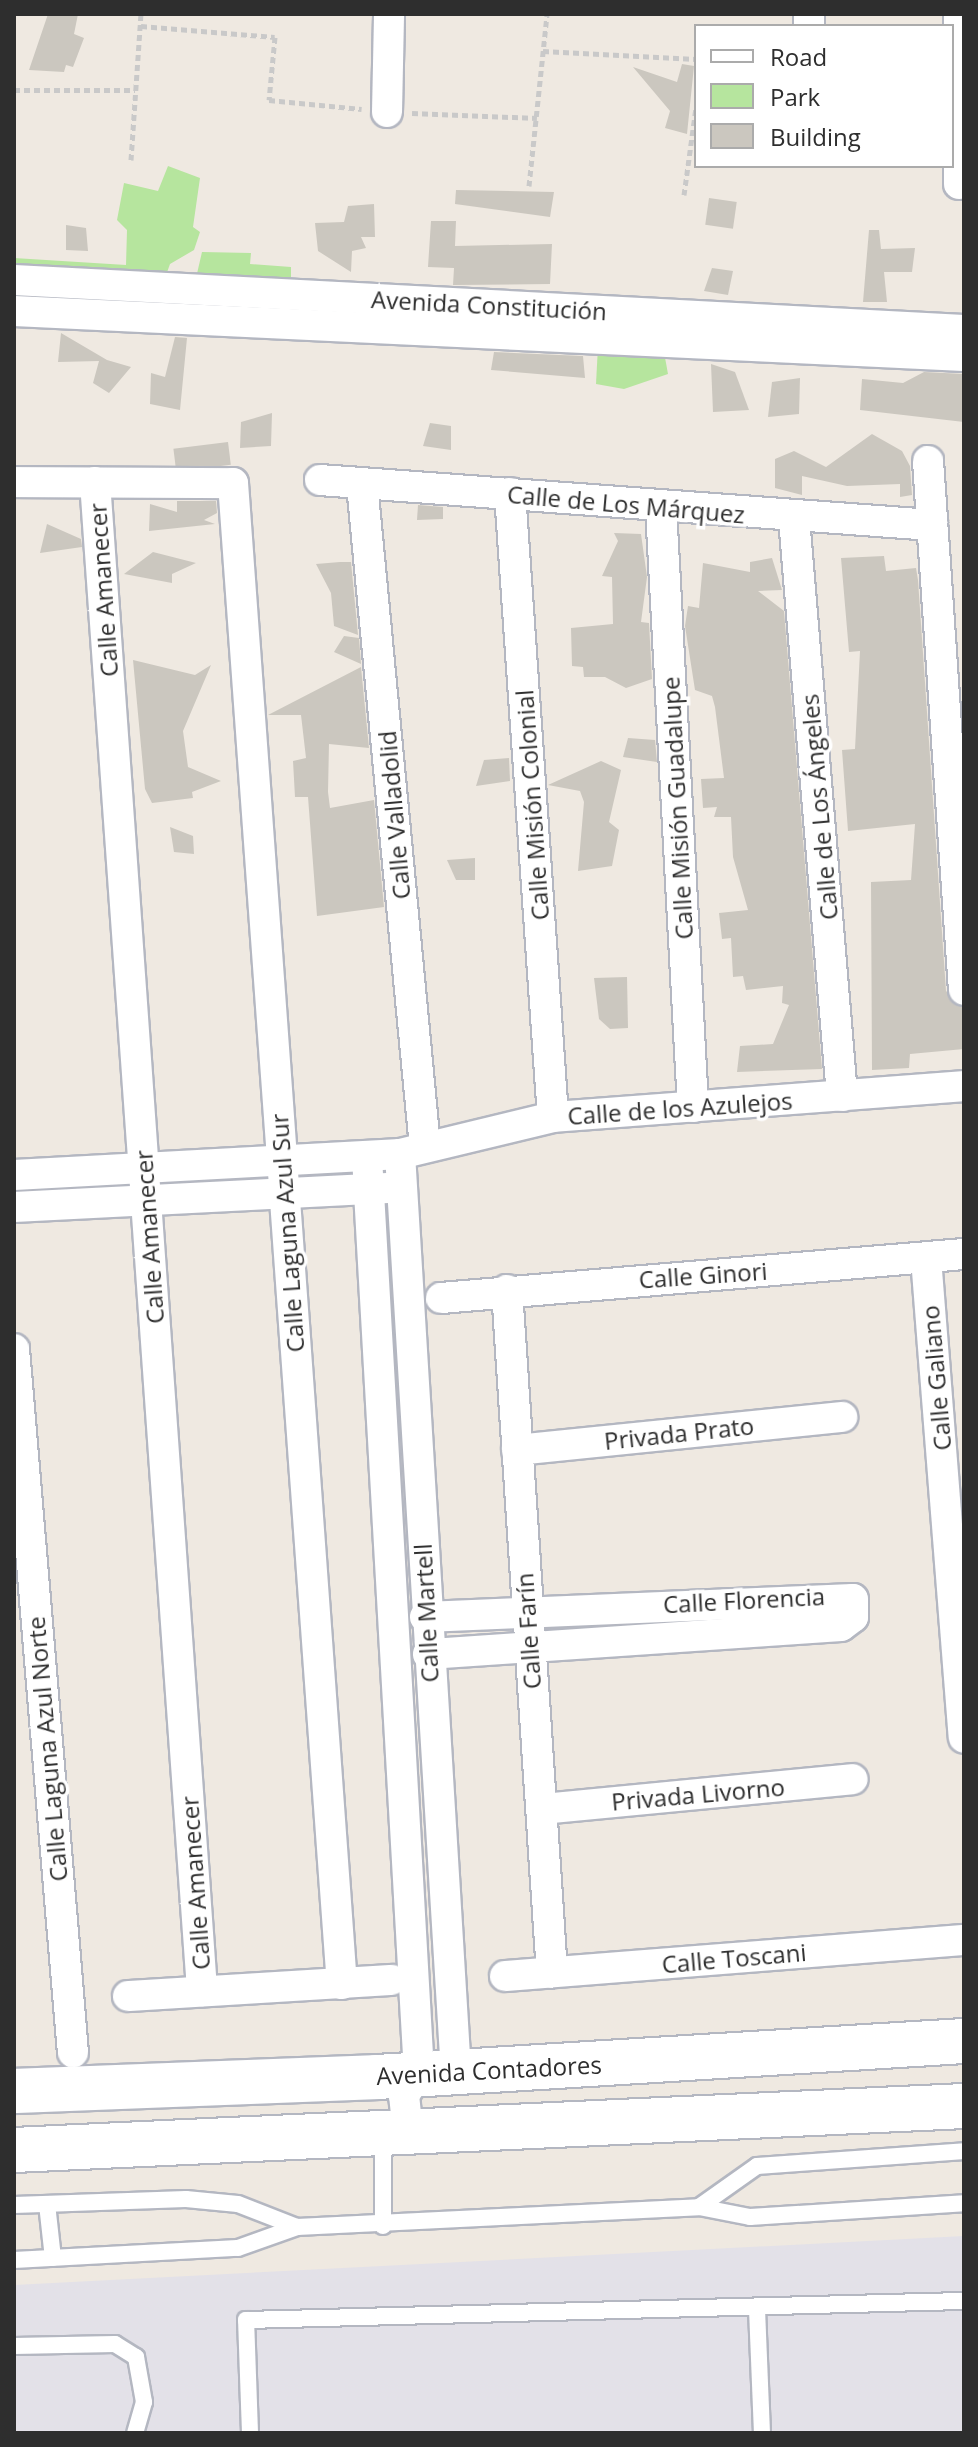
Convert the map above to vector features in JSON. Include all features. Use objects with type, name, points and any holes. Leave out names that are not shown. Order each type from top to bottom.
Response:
[{"type":"main road","name":"Avenida Contadores","points":[[14,2091],[438,2073],[964,2041]]},
{"type":"main road","points":[[14,2150],[964,2106]]},
{"type":"street","points":[[387,112],[389,14]]},
{"type":"street","points":[[959,14],[955,149],[959,184]]},
{"type":"street","name":"Avenida Constitución","points":[[14,280],[964,330]]},
{"type":"street","points":[[457,333],[460,303]]},
{"type":"street","name":"Avenida Constitución","points":[[14,311],[964,356]]},
{"type":"street","points":[[928,461],[964,990]]},
{"type":"street","name":"Calle de Los Márquez","points":[[320,480],[794,518],[932,525]]},
{"type":"street","points":[[14,482],[95,482]]},
{"type":"street","name":"Calle Laguna Azul Sur","points":[[95,482],[233,483],[342,1984]]},
{"type":"street","name":"Calle Amanecer","points":[[95,482],[202,1991]]},
{"type":"street","name":"Calle Valladolid","points":[[362,484],[413,1150]]},
{"type":"street","name":"Calle Misión Colonial","points":[[510,493],[553,1117]]},
{"type":"street","name":"Calle Misión Guadalupe","points":[[661,508],[693,1107]]},
{"type":"street","name":"Calle de Los Ángeles","points":[[794,518],[842,1096]]},
{"type":"street","name":"Calle de los Azulejos","points":[[14,1175],[367,1157],[413,1150],[553,1117],[964,1086]]},
{"type":"street","name":"Calle Martell","points":[[413,1150],[402,1188],[432,1709],[438,2073]]},
{"type":"street","name":"Calle Martell","points":[[367,1157],[399,1713],[438,2073]]},
{"type":"street","points":[[14,1207],[402,1188]]},
{"type":"street","name":"Calle Ginori","points":[[441,1298],[507,1290],[964,1254]]},
{"type":"street","name":"Calle Galiano","points":[[926,1258],[964,1737]]},
{"type":"street","name":"Calle Farín","points":[[507,1290],[527,1644],[543,1809],[552,1973]]},
{"type":"street","name":"Calle Laguna Azul Norte","points":[[14,1349],[73,2053]]},
{"type":"street","name":"Privada Prato","points":[[517,1450],[842,1417]]},
{"type":"street","points":[[389,1536],[421,1533]]},
{"type":"street","name":"Calle Florencia","points":[[425,1617],[691,1602],[853,1599],[853,1617],[841,1626],[527,1644],[428,1654]]},
{"type":"street","points":[[691,1602],[696,1635]]},
{"type":"street","points":[[399,1713],[432,1709]]},
{"type":"street","name":"Privada Livorno","points":[[543,1809],[853,1779]]},
{"type":"street","name":"Calle Toscani","points":[[505,1976],[964,1940]]},
{"type":"street","points":[[128,1996],[392,1980]]},
{"type":"street","points":[[396,2133],[404,2095],[438,2073]]},
{"type":"lane","points":[[383,2226],[396,2133]]},
{"type":"lane","points":[[699,2207],[757,2166],[964,2151]]},
{"type":"lane","points":[[14,2205],[212,2201],[238,2204],[297,2227]]},
{"type":"lane","points":[[14,2260],[238,2248],[297,2227],[383,2226],[699,2207],[750,2217],[964,2203]]},
{"type":"lane","points":[[47,2204],[53,2258]]},
{"type":"lane","points":[[250,2433],[246,2320],[757,2309],[964,2301]]},
{"type":"lane","points":[[757,2309],[762,2433]]},
{"type":"lane","points":[[14,2346],[115,2344],[136,2357],[144,2402],[135,2433]]},
{"type":"path","points":[[131,160],[141,14]]},
{"type":"path","points":[[529,186],[547,14]]},
{"type":"path","points":[[141,26],[275,37],[269,100]]},
{"type":"path","points":[[543,51],[694,59]]},
{"type":"path","points":[[14,90],[135,90]]},
{"type":"path","points":[[684,195],[694,140]]},
{"type":"shaded area","points":[[964,2236],[964,2433],[14,2433],[14,2285]]},
{"type":"green space","points":[[168,166],[200,178],[193,227],[200,232],[194,250],[170,264],[165,278],[14,267],[14,258],[126,265],[127,230],[117,220],[124,183],[158,191]]},
{"type":"green space","points":[[202,252],[251,253],[250,264],[291,267],[291,282],[196,278]]},
{"type":"green space","points":[[598,346],[664,352],[668,374],[624,389],[596,384]]},
{"type":"building","points":[[48,14],[78,14],[74,34],[84,38],[73,67],[66,65],[64,72],[29,70]]},
{"type":"building","points":[[682,64],[694,66],[687,134],[665,128],[670,111],[633,67],[677,82]]},
{"type":"building","points":[[456,190],[554,192],[550,217],[455,204]]},
{"type":"building","points":[[709,198],[737,202],[733,229],[705,225]]},
{"type":"building","points":[[374,204],[375,237],[361,237],[366,248],[352,251],[351,272],[318,251],[315,223],[344,222],[348,206]]},
{"type":"building","points":[[431,221],[456,221],[455,246],[552,244],[550,284],[453,285],[454,268],[428,267]]},
{"type":"building","points":[[66,225],[86,228],[88,251],[66,250]]},
{"type":"building","points":[[869,230],[879,230],[881,249],[915,248],[912,272],[884,272],[887,302],[863,302]]},
{"type":"building","points":[[712,268],[733,271],[728,295],[704,291]]},
{"type":"building","points":[[61,333],[107,360],[131,367],[109,393],[93,383],[99,361],[58,362]]},
{"type":"building","points":[[175,337],[187,338],[180,410],[150,404],[151,373],[165,377]]},
{"type":"building","points":[[494,352],[583,356],[585,378],[491,370]]},
{"type":"building","points":[[711,364],[735,372],[749,410],[713,412]]},
{"type":"building","points":[[924,372],[964,374],[964,422],[860,410],[862,379],[903,383]]},
{"type":"building","points":[[800,378],[799,414],[768,417],[772,382]]},
{"type":"building","points":[[272,413],[271,446],[240,448],[241,422]]},
{"type":"building","points":[[430,423],[451,426],[451,450],[423,446]]},
{"type":"building","points":[[872,434],[902,451],[910,466],[912,495],[900,497],[900,484],[847,486],[802,476],[802,495],[775,488],[775,459],[794,451],[826,467]]},
{"type":"building","points":[[228,442],[231,465],[176,472],[173,449]]},
{"type":"building","points":[[177,501],[216,501],[217,513],[204,520],[215,524],[149,531],[150,504],[177,512]]},
{"type":"building","points":[[418,505],[443,507],[443,519],[417,520]]},
{"type":"building","points":[[47,524],[81,539],[82,547],[40,553]]},
{"type":"building","points":[[614,533],[641,534],[647,577],[641,622],[649,623],[652,679],[626,688],[605,677],[584,677],[583,667],[572,666],[571,628],[613,624],[612,577],[602,576],[618,541]]},
{"type":"building","points":[[153,552],[196,563],[172,574],[172,583],[124,574]]},
{"type":"building","points":[[884,556],[886,571],[916,568],[918,580],[946,991],[964,1008],[964,1049],[910,1054],[909,1068],[872,1070],[871,882],[911,880],[915,824],[848,831],[842,750],[855,749],[860,651],[849,652],[841,558]]},
{"type":"building","points":[[772,558],[782,590],[758,591],[784,611],[822,1069],[737,1072],[740,1046],[773,1044],[789,1005],[782,1003],[783,986],[746,990],[743,976],[733,977],[731,938],[722,939],[719,913],[748,910],[733,857],[731,817],[714,817],[717,807],[703,808],[701,779],[724,778],[715,707],[712,696],[695,690],[685,626],[688,606],[699,608],[703,563],[750,572],[750,562]]},
{"type":"building","points":[[351,562],[358,635],[334,626],[331,593],[316,564]]},
{"type":"building","points":[[344,636],[359,638],[361,664],[334,652]]},
{"type":"building","points":[[133,660],[195,675],[211,665],[183,731],[188,767],[221,781],[192,792],[193,798],[152,803],[145,789]]},
{"type":"building","points":[[361,667],[369,748],[329,744],[328,792],[330,808],[374,800],[384,907],[317,916],[308,797],[295,797],[293,761],[306,758],[301,715],[268,715]]},
{"type":"building","points":[[628,738],[655,740],[657,762],[623,757]]},
{"type":"building","points":[[509,758],[510,781],[476,786],[484,760]]},
{"type":"building","points":[[601,761],[621,770],[609,822],[619,830],[612,866],[578,871],[584,802],[580,791],[548,785]]},
{"type":"building","points":[[170,827],[193,836],[194,854],[174,852]]},
{"type":"building","points":[[475,858],[475,880],[456,880],[447,860]]},
{"type":"building","points":[[627,977],[628,1028],[610,1029],[599,1019],[594,978]]}]
